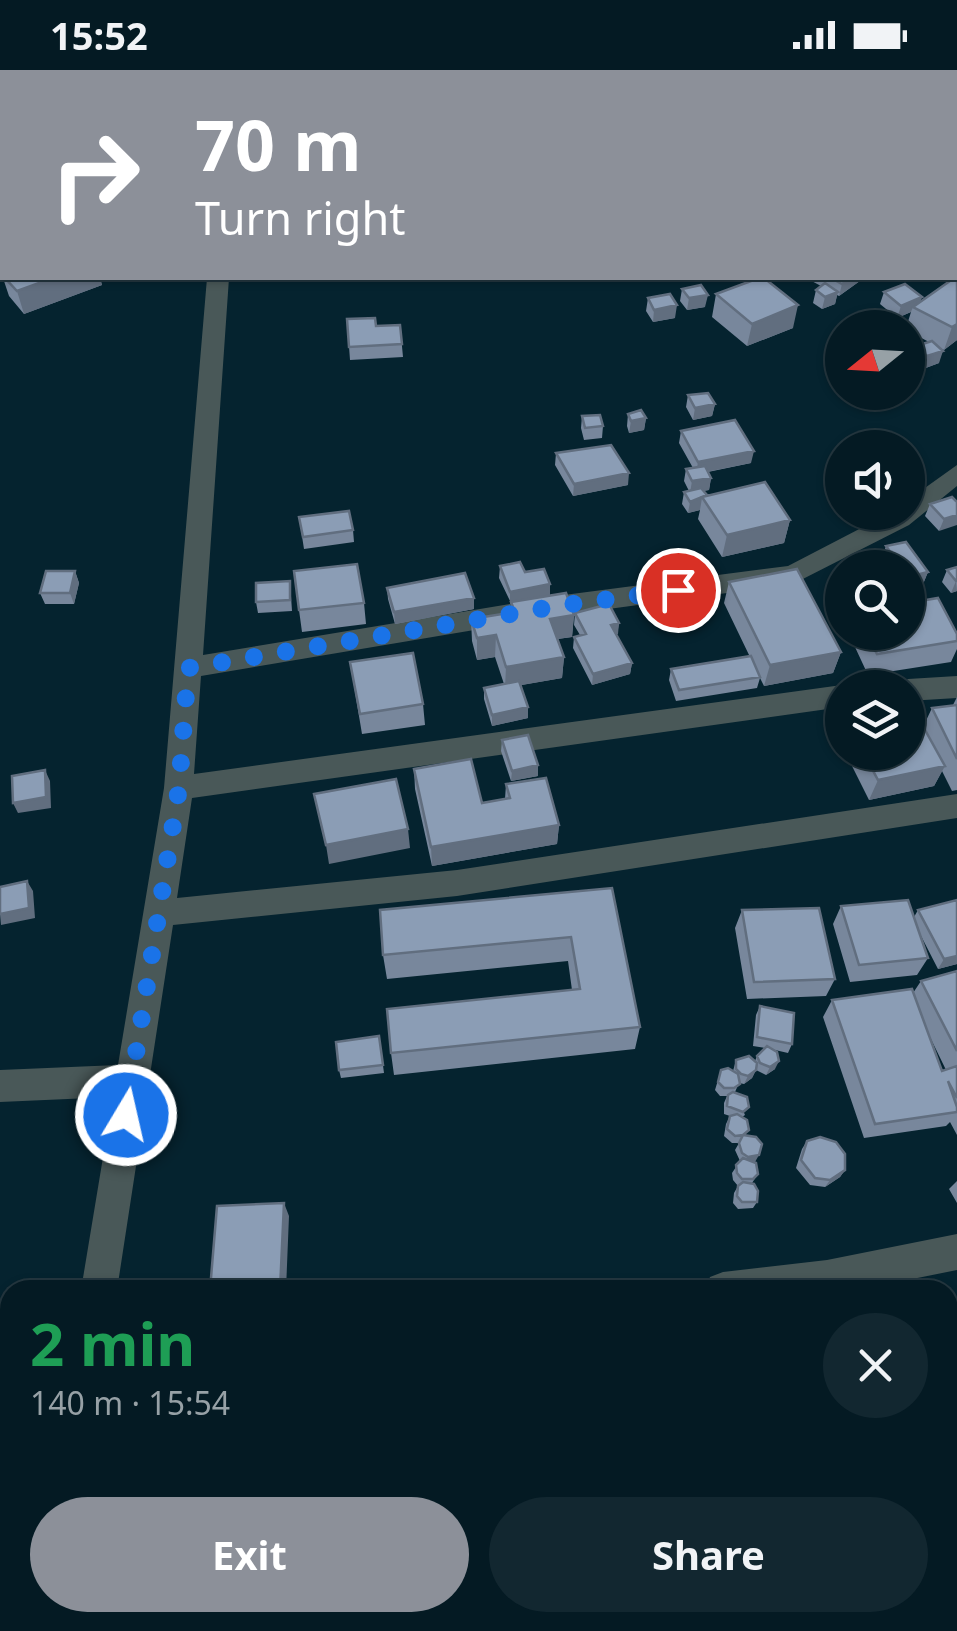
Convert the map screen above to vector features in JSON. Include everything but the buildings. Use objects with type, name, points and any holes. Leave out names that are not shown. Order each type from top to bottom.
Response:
[{"type":"street","points":[[101,1280],[179,788],[218,280]]},
{"type":"street","points":[[188,668],[564,605],[793,575],[900,520],[952,482]]},
{"type":"street","points":[[925,689],[957,687]]},
{"type":"street","points":[[179,788],[825,698]]},
{"type":"street","points":[[159,913],[457,882],[957,806]]},
{"type":"street","points":[[0,1086],[132,1080]]},
{"type":"street","points":[[809,1280],[957,1252]]},
{"type":"route","points":[[126,1115],[179,788],[188,668],[564,605],[678,590]]}]
